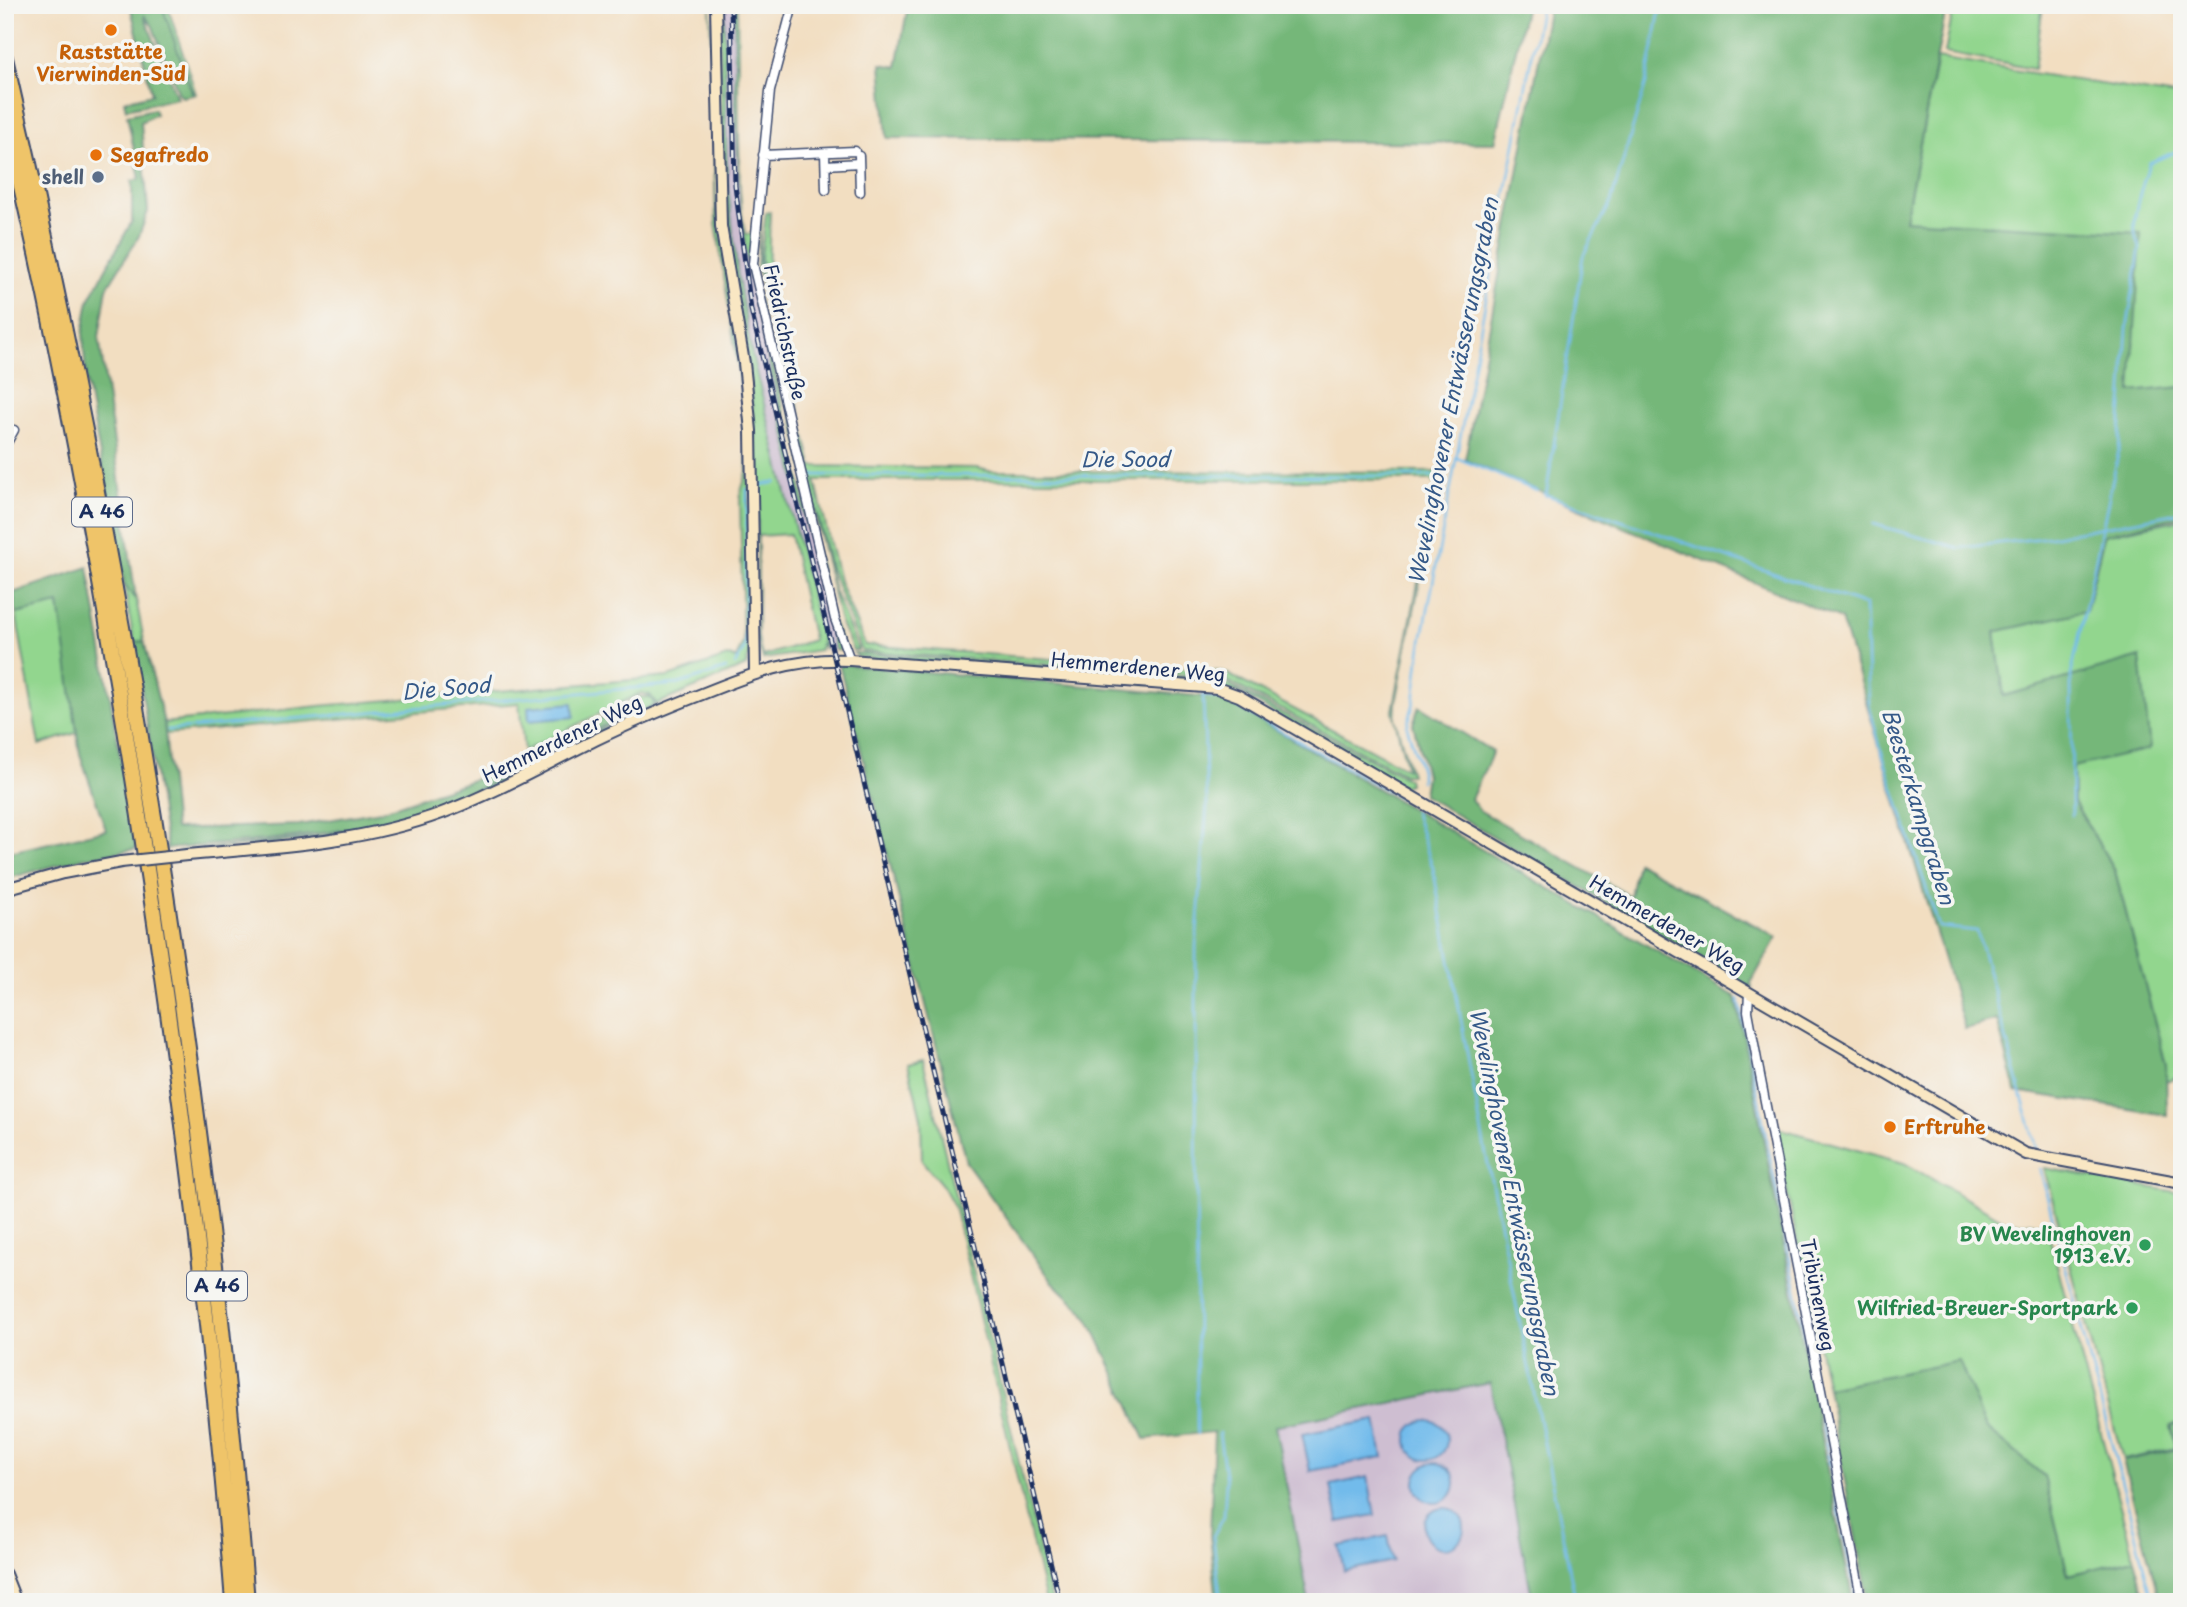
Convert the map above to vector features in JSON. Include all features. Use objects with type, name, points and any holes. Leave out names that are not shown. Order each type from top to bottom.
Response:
[{"type":"highway","name":"A 46","points":[[5,58],[91,455],[162,868],[213,1245],[247,1602]]},
{"type":"highway","name":"A 46","points":[[5,119],[90,520],[146,865],[197,1233],[233,1602]]},
{"type":"main road","points":[[716,5],[722,226],[744,363],[752,440],[755,673]]},
{"type":"main road","name":"Hemmerdener Weg","points":[[5,888],[121,862],[339,840],[420,820],[488,794],[613,731],[755,673],[805,660],[850,660],[1209,687],[1231,693],[2028,1155],[2182,1183]]},
{"type":"main road","points":[[5,1574],[16,1602]]},
{"type":"street","name":"Friedrichstraße","points":[[793,5],[770,90],[753,259],[756,282],[835,619],[850,660]]},
{"type":"street","points":[[825,153],[826,190]]},
{"type":"street","points":[[762,155],[825,153],[858,157]]},
{"type":"street","points":[[825,165],[858,157]]},
{"type":"street","points":[[858,157],[860,192]]},
{"type":"street","points":[[5,446],[14,430]]},
{"type":"street","name":"Tribünenweg","points":[[1749,993],[1748,1011],[1756,1060],[1862,1602]]},
{"type":"shaded area","points":[[724,5],[734,5],[737,169],[749,275],[835,650],[825,650],[812,601],[752,355],[738,278],[727,178]]},
{"type":"shaded area","points":[[1490,1383],[1533,1602],[1309,1602],[1275,1426]]},
{"type":"green space","points":[[130,5],[162,5],[193,95],[182,97],[179,94],[152,25],[144,15],[177,98],[126,109],[124,101],[152,94]]},
{"type":"green space","points":[[162,5],[167,5],[196,94],[193,95]]},
{"type":"green space","points":[[710,5],[716,197],[745,411],[716,223]]},
{"type":"green space","points":[[719,5],[724,5],[727,178],[738,278],[752,355],[825,650],[821,642],[820,650],[763,659],[761,652],[764,656],[813,640],[790,534],[758,536],[759,646],[757,638],[758,480],[749,367],[724,214]]},
{"type":"green space","points":[[734,5],[737,5],[740,187],[736,107]]},
{"type":"green space","points":[[908,5],[1526,5],[1495,143],[887,138],[881,64],[897,67]]},
{"type":"green space","points":[[1549,5],[1947,5],[1905,220],[2141,233],[2131,392],[2182,387],[2182,516],[2104,535],[2086,611],[1995,632],[2004,696],[2140,657],[2150,749],[2073,767],[2074,802],[2115,871],[2166,1065],[2167,1115],[2016,1091],[1997,1020],[1965,1029],[1841,619],[1465,460]]},
{"type":"green space","points":[[1954,5],[2043,5],[2034,69],[1945,53]]},
{"type":"green space","points":[[1937,58],[2182,97],[2182,387],[2131,392],[1905,220]]},
{"type":"green space","points":[[154,109],[156,114],[141,122],[148,211],[139,236],[107,288],[99,337],[136,599],[124,584],[86,380],[83,333],[89,300],[132,221],[132,181],[140,179],[127,115]]},
{"type":"green space","points":[[761,212],[759,258],[763,290],[833,588],[858,650],[853,650],[840,622],[757,266]]},
{"type":"green space","points":[[770,212],[768,277],[812,466],[977,468],[989,471],[1441,472],[1396,703],[1395,719],[1411,774],[1404,774],[1220,677],[862,651],[830,567],[766,290],[761,258],[766,213]],"holes":[[[815,480],[1432,480],[1437,486],[1393,711],[1407,769],[1224,672],[865,645],[839,581]]]},
{"type":"green space","points":[[742,215],[745,234],[752,234],[751,269],[832,620],[845,650],[835,650],[749,275]]},
{"type":"green space","points":[[745,417],[749,470],[749,655],[746,666],[657,704],[650,695],[641,693],[524,751],[519,703],[166,734],[164,723],[319,706],[668,677],[730,656],[736,659],[743,642],[740,495],[747,472]]},
{"type":"green space","points":[[2182,519],[2182,1075],[2166,1081],[2166,1065],[2115,871],[2074,802],[2073,767],[2140,658],[2003,697],[1995,631],[2086,611],[2104,535]]},
{"type":"green space","points":[[88,567],[136,849],[88,857],[5,879],[5,853],[106,830],[80,754],[59,604],[16,614],[13,593]]},
{"type":"green space","points":[[124,584],[136,599],[144,641],[134,642]]},
{"type":"green space","points":[[59,603],[79,732],[39,745],[16,614]]},
{"type":"green space","points":[[144,641],[164,723],[175,829],[299,825],[381,811],[482,777],[617,710],[615,721],[508,775],[464,795],[408,815],[306,836],[167,849],[134,642]]},
{"type":"green space","points":[[854,653],[1219,680],[1408,779],[1409,784],[1403,786],[1237,692],[858,657]]},
{"type":"green space","points":[[839,664],[1221,698],[1736,997],[1853,1602],[1533,1602],[1490,1383],[1275,1426],[1309,1602],[1217,1602],[1210,1535],[1214,1432],[1145,1439],[1083,1311],[1052,1281],[966,1162]]},
{"type":"green space","points":[[639,697],[650,697],[655,705],[615,721],[617,710]]},
{"type":"green space","points":[[1419,706],[1493,752],[1471,799],[1479,810],[1630,896],[1637,862],[1777,937],[1751,983],[1752,988],[1423,795],[1426,775],[1413,724]]},
{"type":"green space","points":[[653,708],[495,787],[429,814],[369,830],[315,839],[178,852],[323,836],[416,815],[485,788],[590,735]]},
{"type":"green space","points":[[923,1060],[1052,1602],[1046,1602],[954,1206],[943,1186],[922,1161],[921,1118],[908,1064]]},
{"type":"green space","points":[[1774,1127],[1904,1163],[2007,1222],[2046,1223],[2134,1559],[2068,1575],[2044,1476],[1986,1428],[1959,1362],[1827,1388]]},
{"type":"green space","name":"Wilfried-Breuer-Sportpark","points":[[2044,1168],[2182,1193],[2182,1423],[2171,1425],[2176,1448],[2123,1460]]},
{"type":"green space","points":[[1959,1361],[1986,1428],[2044,1476],[2068,1575],[2134,1559],[2146,1602],[1868,1602],[1827,1388]]},
{"type":"green space","points":[[2182,1423],[2182,1602],[2160,1602],[2123,1461],[2177,1449],[2171,1425]]},
{"type":"water","points":[[573,703],[574,717],[529,721],[528,707]]},
{"type":"water","points":[[1376,1420],[1383,1457],[1310,1471],[1302,1434]]},
{"type":"water","points":[[1427,1420],[1441,1426],[1447,1440],[1441,1454],[1427,1460],[1413,1454],[1407,1440],[1413,1426]]},
{"type":"water","points":[[1435,1463],[1449,1469],[1455,1483],[1449,1497],[1435,1503],[1421,1497],[1415,1483],[1421,1469]]},
{"type":"water","points":[[1368,1477],[1375,1515],[1338,1522],[1331,1485]]},
{"type":"water","points":[[1444,1508],[1458,1514],[1464,1528],[1458,1542],[1444,1548],[1430,1542],[1424,1528],[1430,1514]]},
{"type":"water","points":[[1388,1536],[1393,1561],[1344,1571],[1339,1546]]},
{"type":"waterway","name":"Wevelinghovener Entwässerungsgraben","points":[[1421,781],[1421,770],[1407,727],[1414,702],[1420,652],[1541,5]]},
{"type":"waterway","points":[[1546,496],[1583,256],[1611,202],[1646,83],[1661,5]]},
{"type":"waterway","points":[[2072,816],[2071,675],[2119,450],[2127,329],[2140,247],[2136,238],[2135,217],[2149,163],[2182,149]]},
{"type":"waterway","name":"Beesterkampgraben","points":[[1457,458],[1537,491]]},
{"type":"waterway","name":"Die Sood","points":[[812,475],[1438,476]]},
{"type":"waterway","name":"Die Sood","points":[[759,486],[776,482]]},
{"type":"waterway","name":"Die Sood","points":[[735,665],[745,647],[747,489]]},
{"type":"waterway","name":"Beesterkampgraben","points":[[1544,494],[1865,605],[1869,705],[1881,750],[1939,927],[1977,931],[2036,1148]]},
{"type":"waterway","points":[[1873,524],[1959,548],[2050,537],[2182,512]]},
{"type":"waterway","name":"Die Sood","points":[[168,730],[679,684],[726,669]]},
{"type":"waterway","points":[[1197,1434],[1196,946],[1207,805],[1203,695],[1225,700],[1403,799]]},
{"type":"waterway","name":"Wevelinghovener Entwässerungsgraben","points":[[1414,811],[1433,868],[1484,1144],[1576,1602]]},
{"type":"waterway","points":[[1739,999],[1857,1602]]},
{"type":"waterway","name":"Beesterkampgraben","points":[[2040,1169],[2153,1602]]},
{"type":"waterway","points":[[1219,1433],[1226,1481],[1224,1516],[1213,1536],[1221,1602]]},
{"type":"railway","points":[[731,5],[735,185],[751,310],[1060,1602]]},
{"type":"place","name":"Raststätte Vierwinden-Süd","points":[[111,30]]},
{"type":"place","name":"Segafredo","points":[[96,155]]},
{"type":"place","name":"shell","points":[[98,177]]},
{"type":"place","name":"Erftruhe","points":[[1890,1127]]},
{"type":"place","name":"BV Wevelinghoven 1913 e.V.","points":[[2145,1245]]},
{"type":"place","name":"Wilfried-Breuer-Sportpark","points":[[2132,1308]]}]
